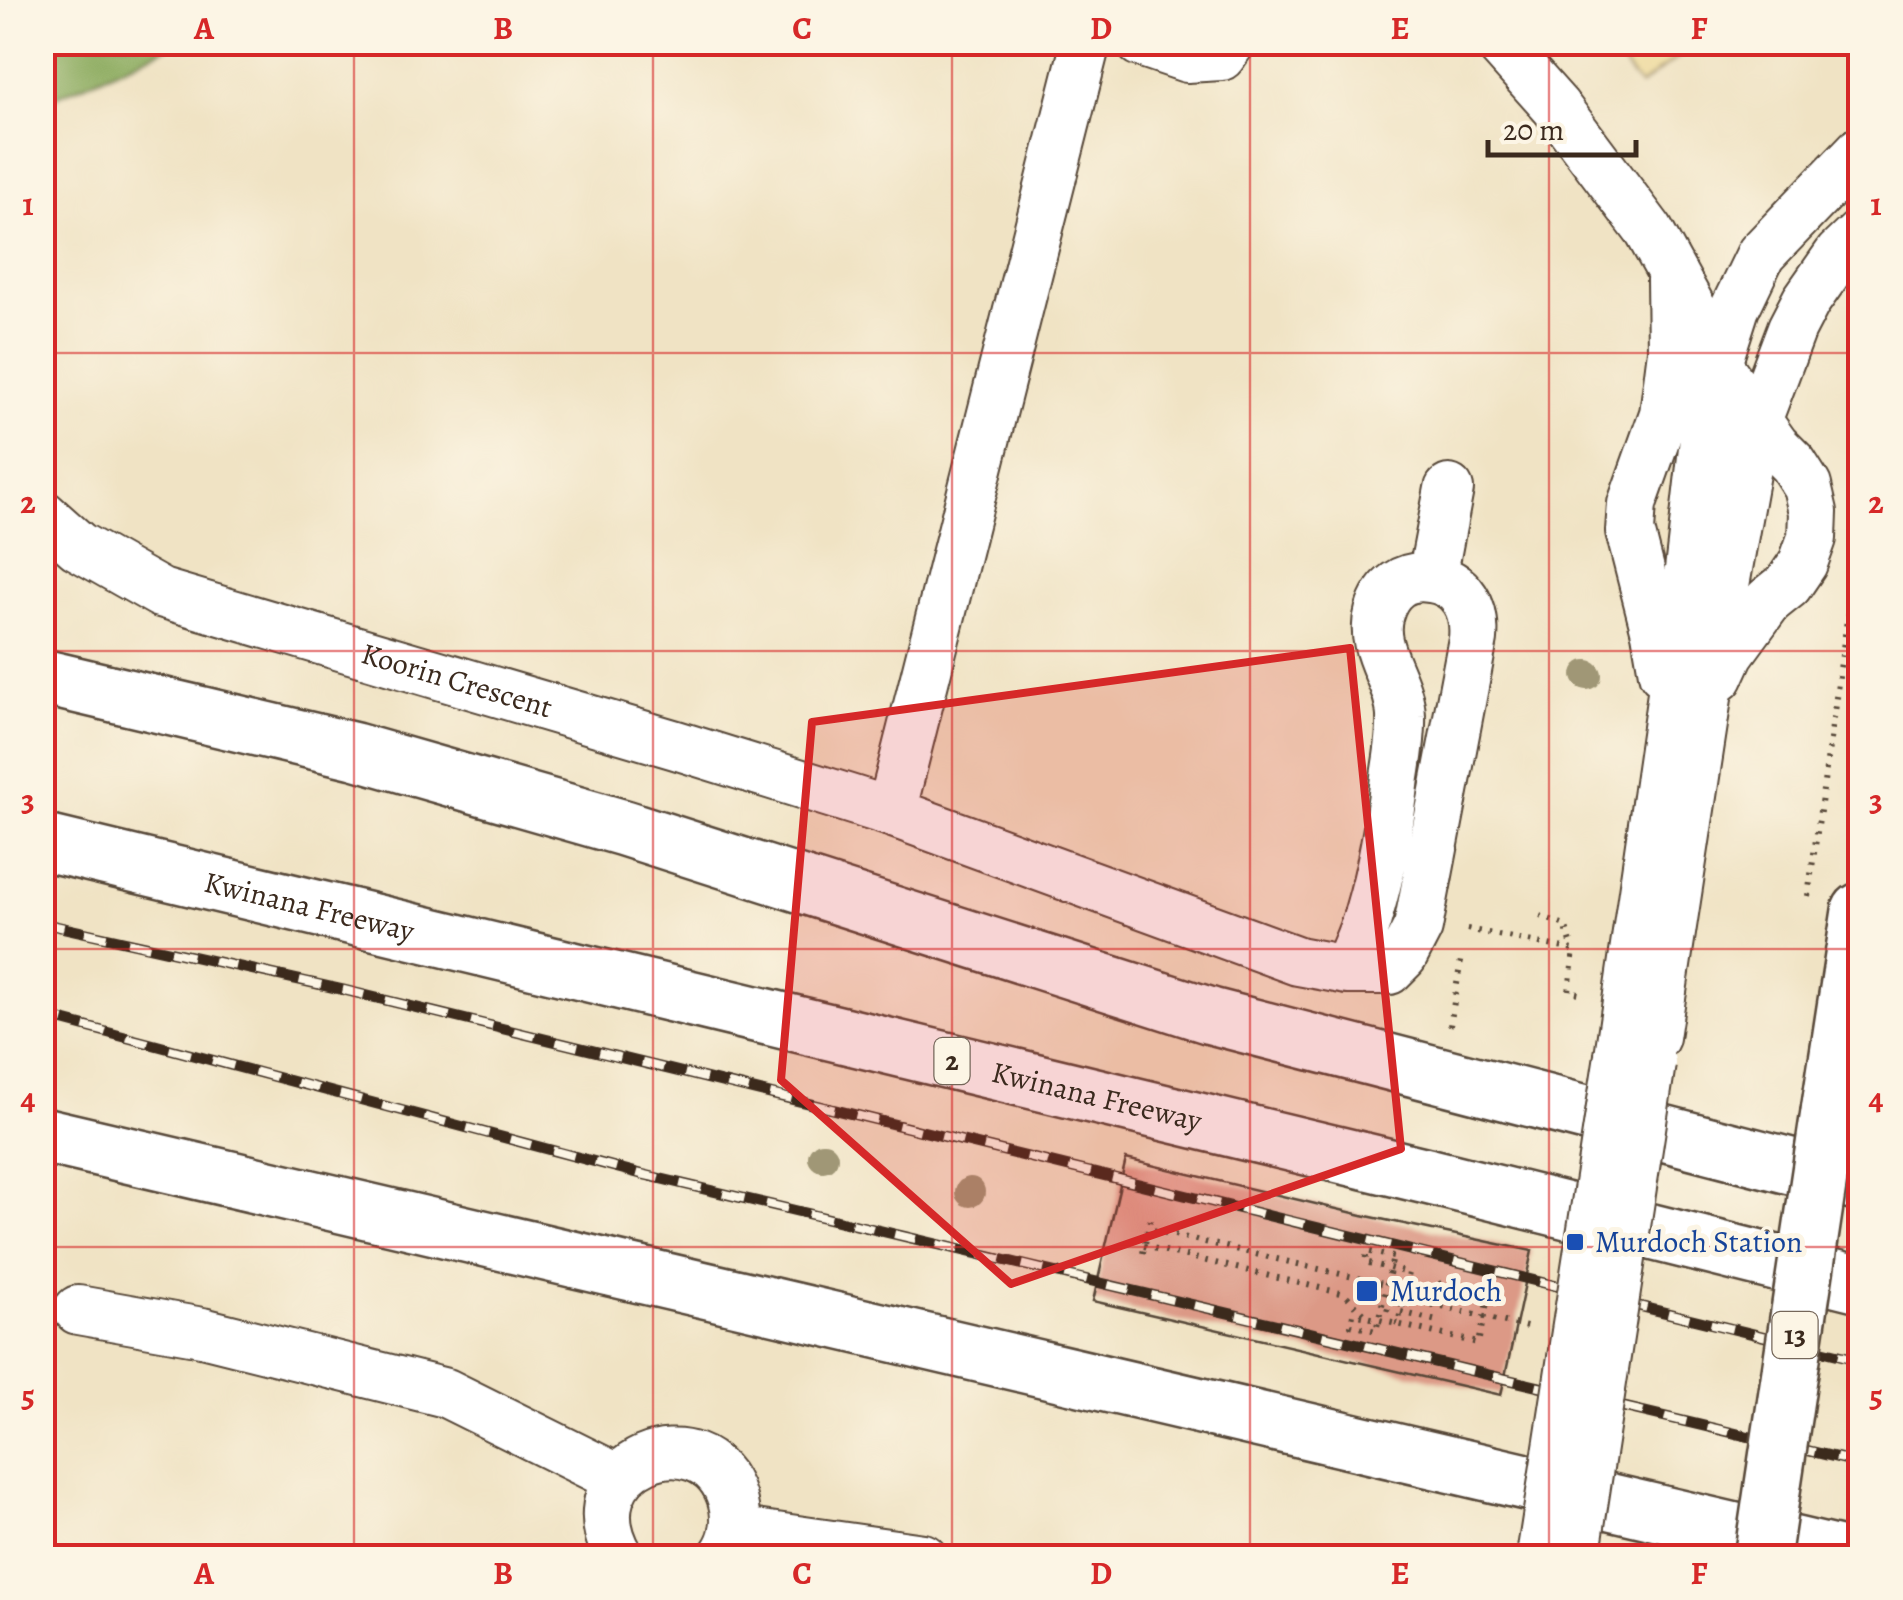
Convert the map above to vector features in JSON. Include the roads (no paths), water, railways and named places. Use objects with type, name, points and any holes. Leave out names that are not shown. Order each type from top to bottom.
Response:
[{"type":"highway","points":[[42,677],[355,751],[624,828],[1211,1016],[1860,1184]]},
{"type":"highway","name":"Kwinana Freeway","points":[[42,842],[1860,1284]]},
{"type":"highway","name":"13","points":[[1762,1558],[1860,911]]},
{"type":"highway","points":[[42,1135],[1850,1558]]},
{"type":"lane","points":[[891,812],[1086,42]]},
{"type":"lane","points":[[1140,42],[1187,58],[1220,56],[1231,42]]},
{"type":"lane","points":[[1498,42],[1568,122],[1650,231],[1692,308],[1714,360],[1761,434],[1794,464],[1807,486]]},
{"type":"lane","points":[[1647,469],[1714,360],[1762,254],[1860,151]]},
{"type":"lane","points":[[1703,609],[1792,328],[1839,254],[1860,234]]},
{"type":"lane","points":[[1670,266],[1672,351],[1664,414],[1632,504],[1630,531],[1656,632],[1687,712]]},
{"type":"lane","points":[[1687,712],[1768,601],[1788,584],[1803,563],[1812,538],[1813,512],[1794,411],[1792,328]]},
{"type":"lane","points":[[1553,1555],[1635,1060],[1703,609],[1705,431],[1714,360]]},
{"type":"lane","points":[[1647,469],[1676,442],[1705,431],[1726,429],[1761,434]]},
{"type":"lane","points":[[1347,970],[1368,916],[1381,866],[1401,729],[1398,696],[1379,650],[1378,614],[1385,596],[1396,584],[1413,577],[1432,578],[1449,489]]},
{"type":"lane","name":"Koorin Crescent","points":[[42,514],[78,546],[161,592],[676,744],[891,812],[1298,961],[1347,970],[1389,970],[1403,956],[1418,927],[1475,626],[1473,612],[1460,592],[1448,582],[1432,578]]},
{"type":"lane","points":[[1637,556],[1650,579],[1668,596],[1703,609],[1744,610],[1768,601]]},
{"type":"lane","points":[[78,1310],[202,1332],[446,1393],[618,1479]]},
{"type":"lane","points":[[620,1558],[609,1538],[606,1518],[609,1498],[618,1479],[634,1464],[654,1454],[676,1452],[697,1458],[716,1470],[729,1488],[735,1509],[728,1544],[923,1558]]},
{"type":"railway","points":[[42,923],[344,990],[1860,1360]]},
{"type":"railway","points":[[42,1015],[641,1174],[1860,1463]]},
{"type":"place","name":"Murdoch Station","points":[[1575,1242]]},
{"type":"place","name":"Murdoch","points":[[1367,1291]]}]
